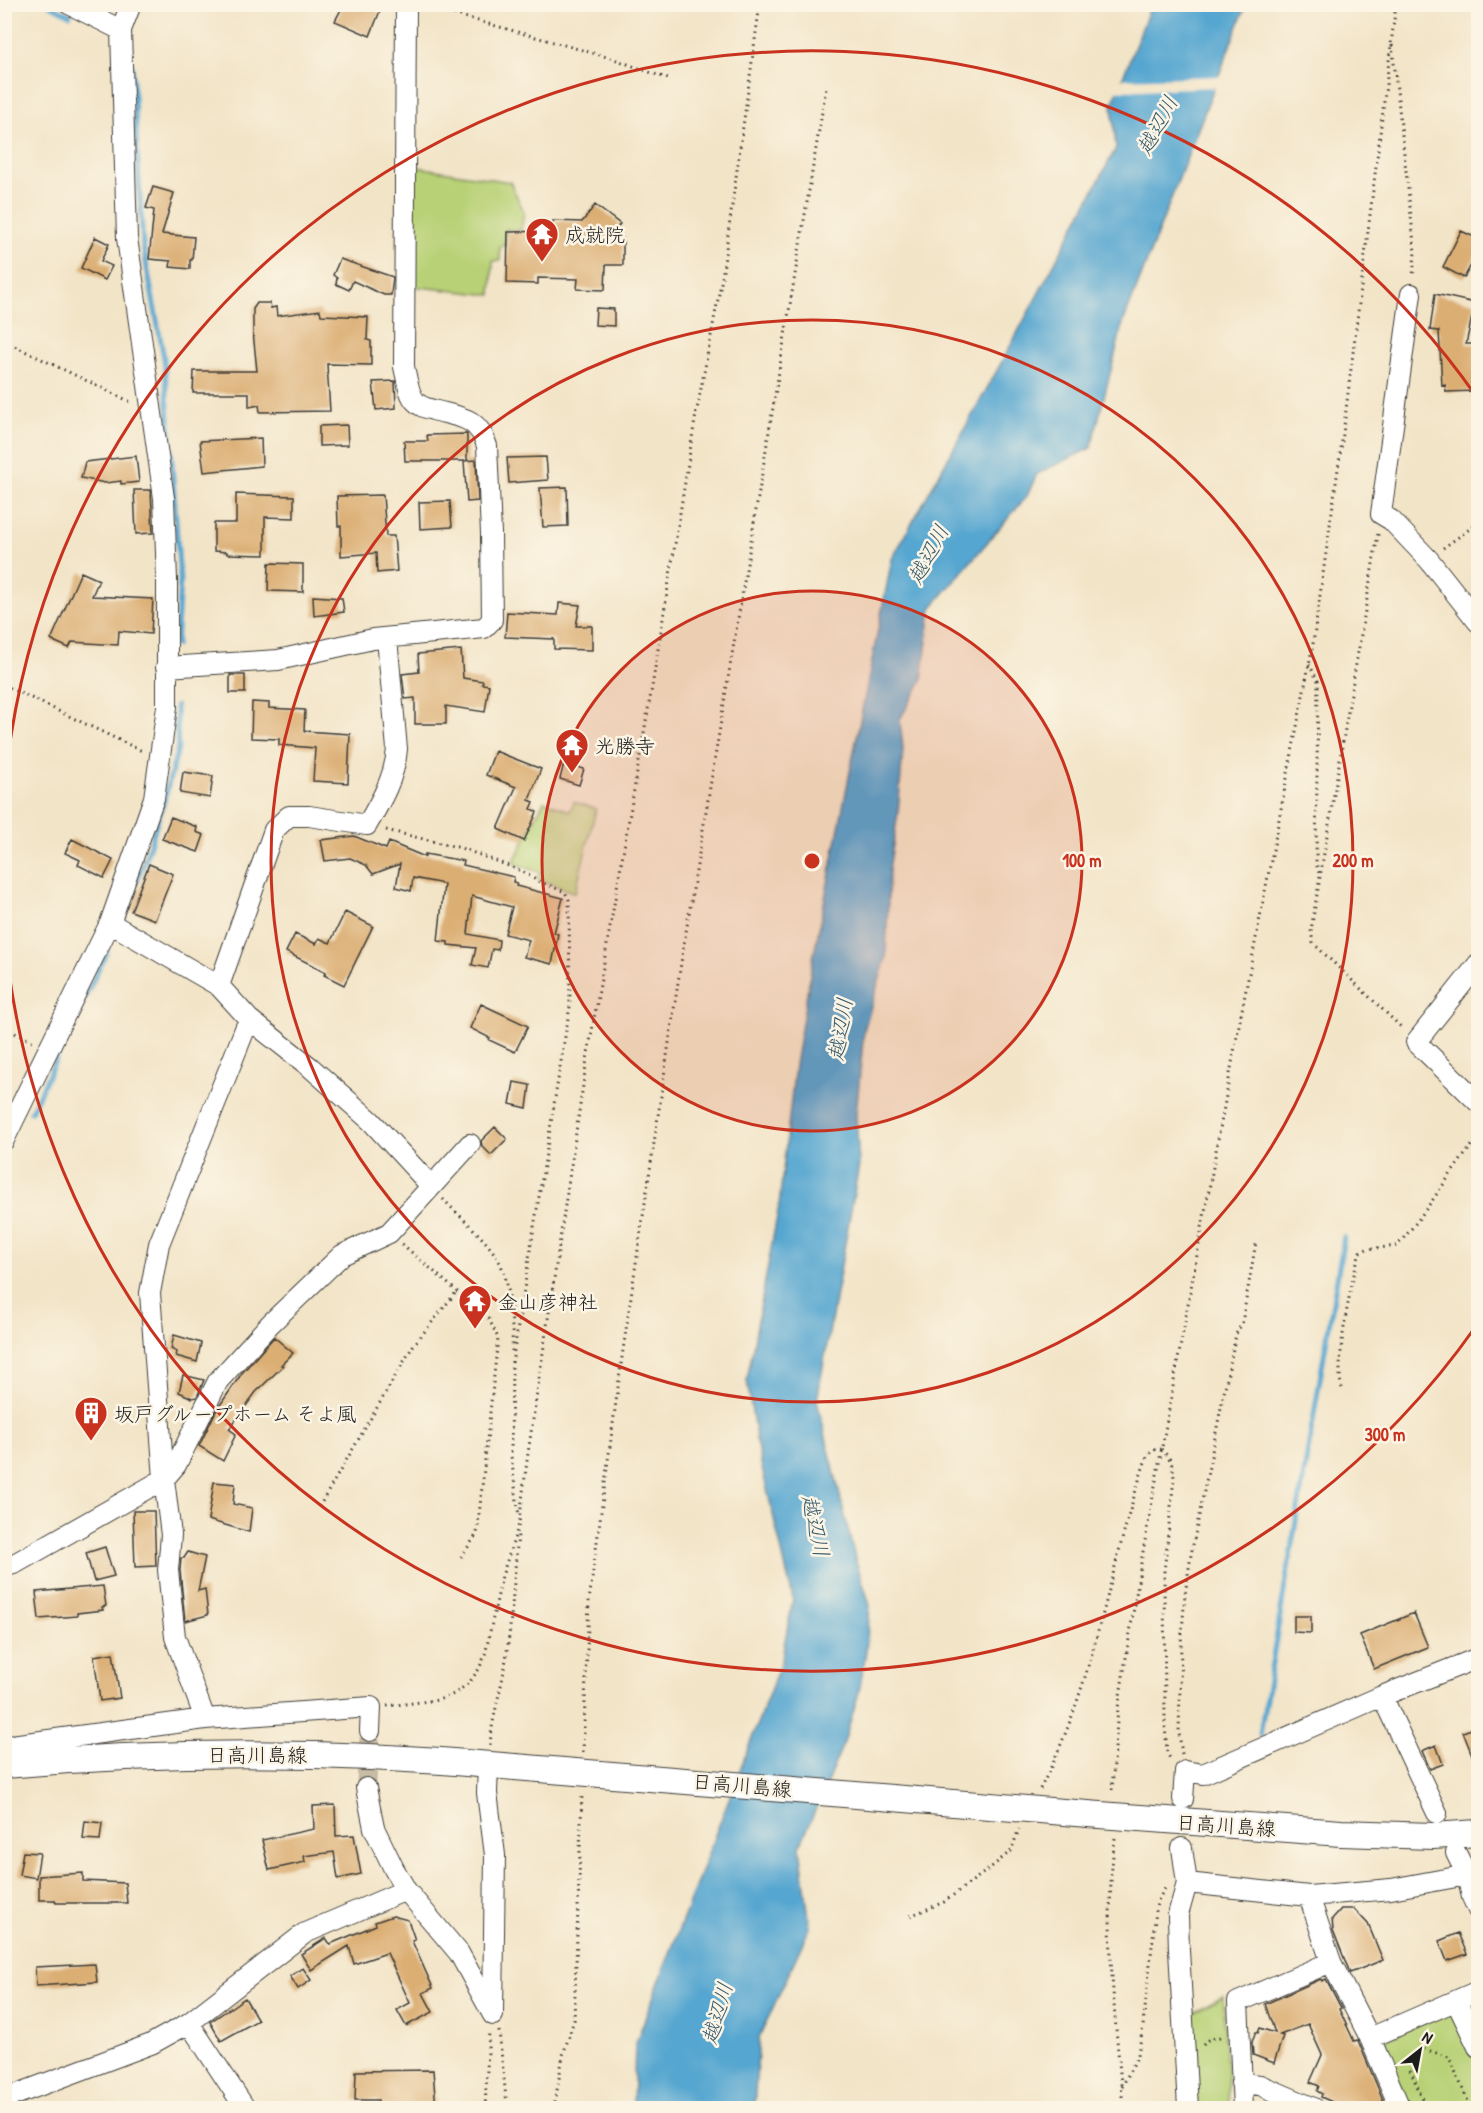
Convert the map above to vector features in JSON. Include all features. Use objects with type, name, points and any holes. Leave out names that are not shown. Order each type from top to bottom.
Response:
[{"type":"main road","name":"日高川島線","points":[[4,1765],[141,1755],[304,1753],[488,1764],[1341,1833],[1433,1836],[1479,1833]]},
{"type":"street","points":[[69,4],[121,30]]},
{"type":"street","points":[[4,1140],[110,923],[154,798],[173,667],[164,498],[128,237],[121,30],[131,4]]},
{"type":"street","points":[[173,667],[278,660],[387,638],[484,628],[492,620],[487,446],[483,434],[467,419],[424,408],[416,402],[410,393],[404,367],[406,4]]},
{"type":"street","points":[[1411,294],[1381,514],[1390,520],[1429,560],[1479,622]]},
{"type":"street","points":[[219,986],[274,830],[289,816],[309,816],[367,825],[384,794],[396,764],[397,749],[387,638]]},
{"type":"street","points":[[110,923],[219,986],[249,1018],[310,1067],[371,1121],[431,1186]]},
{"type":"street","points":[[1479,964],[1416,1042],[1479,1102]]},
{"type":"street","points":[[205,1719],[175,1637],[168,1570],[171,1534],[164,1479],[150,1293],[159,1244],[249,1018]]},
{"type":"street","points":[[4,1567],[16,1563],[164,1479],[176,1465],[219,1381],[270,1323],[342,1255],[389,1233],[470,1144]]},
{"type":"street","points":[[1183,1799],[1185,1771],[1203,1774],[1382,1695],[1479,1658]]},
{"type":"street","points":[[1382,1695],[1437,1813]]},
{"type":"street","points":[[4,1746],[205,1719],[371,1707],[370,1731]]},
{"type":"street","points":[[488,1764],[487,1793],[495,1855],[493,2015]]},
{"type":"street","points":[[366,1788],[375,1828],[406,1890],[459,1953],[493,2015]]},
{"type":"street","points":[[1182,1848],[1187,1883],[1178,1915],[1188,2109]]},
{"type":"street","points":[[1456,1853],[1473,1874],[1472,1896],[1479,1910]]},
{"type":"street","points":[[1187,1883],[1309,1896],[1391,1889],[1473,1874]]},
{"type":"street","points":[[4,2100],[151,2044],[189,2024],[305,1933],[406,1890]]},
{"type":"street","points":[[1309,1896],[1330,1962],[1370,2038],[1400,2109]]},
{"type":"street","points":[[1243,2109],[1238,2002],[1330,1962]]},
{"type":"street","points":[[1370,2038],[1479,1991]]},
{"type":"street","points":[[1456,2001],[1479,2047]]},
{"type":"street","points":[[189,2024],[245,2109]]},
{"type":"street","points":[[1241,2083],[1260,2085],[1314,2109]]},
{"type":"path","points":[[488,1764],[490,1733],[506,1658],[528,1453],[586,1065],[650,699],[695,420],[722,278],[760,4]]},
{"type":"path","points":[[1112,1790],[1118,1708],[1128,1638],[1161,1449],[1236,1041],[1309,664],[1343,434],[1396,4]]},
{"type":"path","points":[[419,5],[614,59],[671,80]]},
{"type":"path","points":[[1392,39],[1415,252],[1411,294]]},
{"type":"path","points":[[583,1759],[589,1601],[623,1350],[682,956],[826,88]]},
{"type":"path","points":[[4,341],[152,412]]},
{"type":"path","points":[[1381,514],[1311,930],[1313,944],[1416,1042]]},
{"type":"path","points":[[1429,560],[1479,523]]},
{"type":"path","points":[[1309,664],[1318,681],[1316,863],[1321,878]]},
{"type":"path","points":[[4,685],[160,759]]},
{"type":"path","points":[[367,825],[416,839],[461,848],[522,871],[536,880],[565,892],[570,900],[570,1006],[512,1362]]},
{"type":"path","points":[[4,1028],[47,1049]]},
{"type":"path","points":[[1342,1388],[1339,1368],[1354,1268],[1360,1252],[1367,1249],[1397,1246],[1479,1138]]},
{"type":"path","points":[[371,1707],[438,1700],[454,1694],[469,1683],[485,1655],[502,1576],[519,1524],[511,1456],[512,1362],[509,1304],[504,1273],[491,1250],[431,1186]]},
{"type":"path","points":[[389,1233],[489,1318],[498,1338],[477,1534],[461,1557]]},
{"type":"path","points":[[1185,1771],[1179,1732],[1181,1644],[1185,1594],[1236,1334],[1242,1323],[1256,1242]]},
{"type":"path","points":[[319,1507],[413,1346],[457,1291]]},
{"type":"path","points":[[1161,1449],[1172,1464],[1174,1478],[1164,1572],[1167,1743],[1169,1758],[1176,1767],[1185,1771]]},
{"type":"path","points":[[1039,1790],[1055,1760],[1087,1673],[1108,1589],[1147,1456],[1153,1450],[1161,1449]]},
{"type":"path","points":[[554,2109],[563,2055],[573,2020],[582,1795]]},
{"type":"path","points":[[910,1916],[944,1902],[990,1869],[1011,1851],[1023,1820]]},
{"type":"path","points":[[1114,1849],[1111,1886],[1112,1983],[1123,2109]]},
{"type":"path","points":[[1121,2089],[1138,2055],[1157,1902],[1167,1887],[1187,1883]]},
{"type":"path","points":[[485,2109],[488,2035],[493,2015]]},
{"type":"path","points":[[493,2015],[501,2034],[507,2109]]},
{"type":"path","points":[[1424,2049],[1449,2057],[1471,2108]]},
{"type":"path","points":[[1410,2070],[1426,2109]]},
{"type":"green space","points":[[411,166],[510,182],[524,212],[521,230],[506,229],[505,246],[500,246],[500,261],[493,261],[491,295],[411,286]]},
{"type":"green space","points":[[544,801],[570,811],[574,802],[596,809],[575,893],[538,879],[539,872],[513,863]]},
{"type":"green space","points":[[1223,1997],[1229,2108],[1194,2108],[1188,2016]]},
{"type":"green space","points":[[1451,2011],[1457,2014],[1478,2062],[1478,2108],[1410,2108],[1384,2050],[1387,2038]]},
{"type":"water","name":"越辺川","points":[[1151,5],[1246,5],[1123,323],[1091,448],[1037,474],[1027,496],[931,608],[922,681],[900,719],[903,749],[898,813],[889,870],[886,958],[864,1030],[856,1115],[859,1165],[817,1400],[855,1558],[870,1605],[866,1651],[859,1692],[844,1742],[800,1846],[810,1927],[759,2038],[754,2108],[633,2108],[635,2045],[781,1662],[793,1599],[758,1451],[747,1380],[779,1205],[795,1065],[811,969],[892,559],[1005,356],[1116,148],[1112,105]]},
{"type":"pier","points":[[1222,76],[1217,87],[1115,91],[1119,79]]},
{"type":"building","points":[[344,4],[364,4],[380,11],[370,36],[335,21]]},
{"type":"building","points":[[153,187],[174,193],[162,234],[194,237],[190,269],[170,267],[171,261],[149,259],[154,210],[146,208]]},
{"type":"building","points":[[595,205],[620,224],[609,238],[623,238],[623,265],[606,265],[605,290],[577,289],[578,279],[538,278],[538,284],[507,283],[508,232],[552,231],[553,221],[582,222]]},
{"type":"building","points":[[1461,231],[1479,239],[1479,250],[1464,278],[1443,267]]},
{"type":"building","points":[[95,237],[109,244],[101,261],[112,266],[105,280],[81,268]]},
{"type":"building","points":[[340,259],[393,277],[391,295],[384,295],[353,281],[349,290],[336,284],[337,278],[333,275]]},
{"type":"building","points":[[1435,294],[1475,303],[1466,344],[1476,344],[1478,385],[1476,385],[1476,391],[1446,392],[1445,385],[1442,386],[1439,331],[1430,330]]},
{"type":"building","points":[[257,303],[270,303],[271,308],[276,307],[277,316],[320,310],[321,315],[368,317],[367,340],[371,341],[371,365],[327,364],[330,411],[260,412],[259,405],[249,407],[249,393],[193,393],[194,371],[257,371],[253,309]]},
{"type":"building","points":[[596,308],[614,309],[614,326],[595,325]]},
{"type":"building","points":[[395,381],[396,408],[376,410],[373,382]]},
{"type":"building","points":[[347,425],[348,445],[319,446],[319,426]]},
{"type":"building","points":[[467,434],[467,461],[405,461],[404,441],[428,441],[427,435]]},
{"type":"building","points":[[261,438],[262,466],[204,472],[200,441]]},
{"type":"building","points":[[136,456],[139,482],[105,483],[81,478],[85,462]]},
{"type":"building","points":[[546,457],[548,480],[509,483],[507,458]]},
{"type":"building","points":[[476,460],[478,501],[467,502],[464,461]]},
{"type":"building","points":[[567,487],[568,526],[543,527],[540,488]]},
{"type":"building","points":[[134,490],[151,490],[153,533],[136,534]]},
{"type":"building","points":[[236,494],[294,496],[294,518],[265,517],[265,555],[227,554],[227,552],[214,551],[214,523],[236,523]]},
{"type":"building","points":[[383,495],[386,536],[394,536],[397,571],[377,573],[376,553],[341,556],[341,526],[338,526],[337,496]]},
{"type":"building","points":[[450,501],[452,527],[420,529],[419,502]]},
{"type":"building","points":[[269,563],[303,564],[303,592],[268,591]]},
{"type":"building","points":[[81,572],[99,580],[92,596],[153,599],[151,634],[119,631],[118,645],[72,642],[69,648],[51,640]]},
{"type":"building","points":[[313,596],[342,598],[344,612],[314,616]]},
{"type":"building","points":[[559,603],[580,605],[576,626],[592,626],[592,650],[554,649],[554,639],[505,637],[507,612],[558,615]]},
{"type":"building","points":[[461,650],[463,678],[483,681],[482,684],[489,685],[485,712],[446,706],[446,724],[415,724],[415,698],[405,699],[402,674],[419,672],[418,654]]},
{"type":"building","points":[[230,675],[245,675],[245,693],[230,693]]},
{"type":"building","points":[[252,702],[269,703],[269,708],[305,710],[304,731],[350,734],[348,783],[313,781],[315,748],[279,745],[279,739],[251,738]]},
{"type":"building","points":[[495,751],[541,769],[529,800],[534,802],[531,809],[537,812],[524,841],[498,829],[516,787],[486,775]]},
{"type":"building","name":"光勝寺","points":[[564,763],[584,769],[579,785],[560,779]]},
{"type":"building","points":[[183,772],[213,776],[210,798],[180,793]]},
{"type":"building","points":[[171,817],[197,827],[196,832],[204,835],[198,852],[162,839]]},
{"type":"building","points":[[354,836],[386,849],[389,842],[425,857],[425,854],[464,861],[463,865],[514,877],[513,882],[517,883],[516,886],[563,898],[554,933],[558,934],[552,964],[524,957],[529,940],[505,934],[512,907],[472,896],[468,934],[499,940],[498,950],[492,949],[488,968],[472,965],[476,948],[448,945],[448,942],[438,941],[444,884],[413,878],[411,891],[396,887],[400,864],[373,874],[366,865],[350,858],[325,861],[321,840]]},
{"type":"building","points":[[72,839],[113,860],[104,878],[78,865],[80,860],[65,853]]},
{"type":"building","points":[[149,864],[173,874],[155,920],[131,911]]},
{"type":"building","points":[[345,912],[373,926],[344,985],[324,975],[326,972],[286,952],[295,934],[316,944],[319,938],[330,943]]},
{"type":"building","points":[[481,1004],[528,1026],[515,1052],[470,1028]]},
{"type":"building","points":[[514,1082],[530,1085],[527,1108],[510,1104]]},
{"type":"building","points":[[495,1127],[507,1139],[491,1155],[482,1146],[481,1141]]},
{"type":"building","points":[[174,1335],[201,1343],[197,1362],[176,1356],[177,1352],[171,1349]]},
{"type":"building","points":[[274,1337],[293,1353],[256,1392],[229,1429],[236,1434],[223,1461],[199,1446],[216,1411],[242,1373]]},
{"type":"building","points":[[183,1375],[204,1380],[197,1397],[192,1398],[179,1392]]},
{"type":"building","points":[[214,1482],[235,1484],[233,1504],[252,1508],[249,1532],[208,1520]]},
{"type":"building","points":[[133,1511],[154,1511],[156,1566],[135,1567]]},
{"type":"building","points":[[105,1547],[114,1576],[94,1581],[86,1553]]},
{"type":"building","points":[[188,1552],[205,1557],[198,1591],[205,1589],[208,1615],[185,1621],[180,1570],[181,1558],[184,1558]]},
{"type":"building","points":[[103,1586],[106,1606],[102,1607],[103,1610],[77,1613],[77,1616],[39,1619],[36,1592]]},
{"type":"building","points":[[1414,1613],[1428,1647],[1374,1669],[1360,1635]]},
{"type":"building","points":[[1294,1616],[1311,1616],[1311,1633],[1294,1632]]},
{"type":"building","points":[[113,1653],[120,1698],[100,1701],[94,1656]]},
{"type":"building","points":[[1479,1726],[1479,1769],[1478,1770],[1463,1732]]},
{"type":"building","points":[[1436,1745],[1443,1764],[1430,1769],[1422,1751]]},
{"type":"building","points":[[335,1805],[336,1836],[354,1835],[361,1874],[338,1879],[334,1852],[304,1856],[305,1862],[269,1870],[262,1840],[314,1829],[313,1806]]},
{"type":"building","points":[[85,1821],[102,1823],[100,1840],[83,1839]]},
{"type":"building","points":[[23,1852],[40,1853],[36,1878],[19,1875]]},
{"type":"building","points":[[83,1873],[83,1881],[125,1883],[127,1903],[56,1903],[55,1900],[39,1900],[39,1876]]},
{"type":"building","points":[[1341,1909],[1354,1909],[1368,1924],[1383,1960],[1350,1973],[1333,1930],[1332,1919]]},
{"type":"building","points":[[393,1916],[408,1920],[415,1940],[412,1941],[433,1988],[423,1993],[433,2012],[406,2026],[397,2010],[410,2003],[387,1953],[354,1964],[349,1946],[311,1970],[301,1954],[326,1938],[330,1944],[376,1925],[375,1922]]},
{"type":"building","points":[[1458,1933],[1467,1954],[1447,1961],[1439,1941]]},
{"type":"building","points":[[95,1964],[97,1982],[36,1986],[35,1967]]},
{"type":"building","points":[[303,1968],[311,1980],[298,1989],[290,1976]]},
{"type":"building","points":[[1321,1979],[1322,1981],[1326,1979],[1354,2041],[1358,2040],[1387,2109],[1348,2109],[1321,2097],[1322,2094],[1317,2091],[1319,2086],[1310,2082],[1322,2055],[1308,2024],[1280,2035],[1283,2036],[1274,2063],[1253,2055],[1252,2042],[1260,2028],[1275,2033],[1265,2004]]},
{"type":"building","points":[[245,1998],[258,2020],[221,2041],[210,2022]]},
{"type":"building","points":[[433,2070],[436,2109],[378,2106],[378,2100],[355,2100],[356,2071]]},
{"type":"waterway","points":[[48,4],[70,15]]},
{"type":"waterway","points":[[132,67],[143,246],[164,358],[169,420],[180,581],[176,645]]},
{"type":"waterway","points":[[125,909],[144,863],[178,748],[176,706]]},
{"type":"waterway","points":[[31,1112],[107,951]]},
{"type":"waterway","points":[[1260,1734],[1344,1237]]},
{"type":"tunnel","points":[[366,1788],[370,1731]]},
{"type":"place","name":"成就院","points":[[542,263]]},
{"type":"place","name":"光勝寺","points":[[572,774]]},
{"type":"place","name":"金山彦神社","points":[[475,1330]]},
{"type":"place","name":"坂戸グループホーム そよ風","points":[[91,1442]]}]
